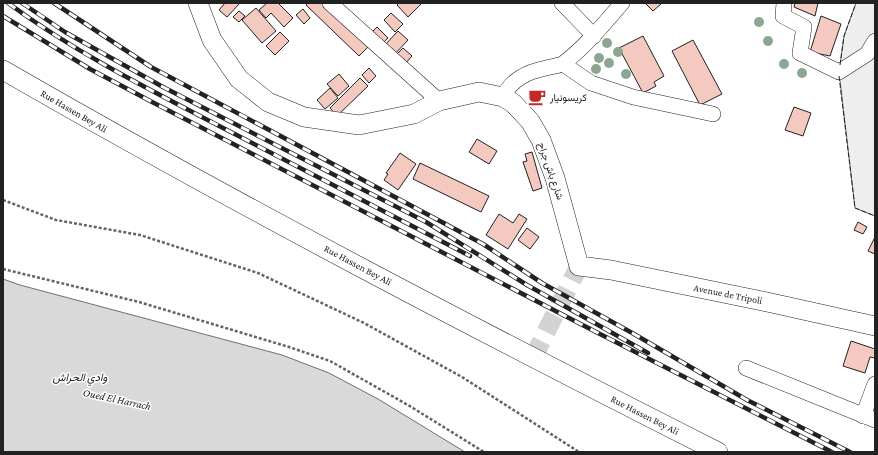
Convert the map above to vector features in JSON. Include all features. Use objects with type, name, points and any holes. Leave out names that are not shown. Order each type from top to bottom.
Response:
[{"type":"main road","name":"شارع باش جراح","points":[[198,3],[212,40],[239,78],[268,102],[304,117],[359,125],[414,114],[440,101],[479,92],[503,97],[513,103],[526,117],[541,140],[555,178],[579,266]]},
{"type":"main road","name":"Rue Hassen Bey Ali","points":[[3,70],[112,133],[374,274],[533,358],[718,452]]},
{"type":"main road","name":"Avenue de Tripoli","points":[[579,266],[611,270],[875,326]]},
{"type":"street","points":[[330,3],[440,101]]},
{"type":"street","points":[[562,3],[594,36]]},
{"type":"street","points":[[503,97],[509,86],[523,76],[537,70],[563,64],[594,36],[622,3]]},
{"type":"street","points":[[784,3],[783,16],[804,27],[800,53],[834,70],[839,72],[867,54],[875,41]]},
{"type":"street","points":[[563,64],[591,83],[634,96],[713,114]]},
{"type":"street","points":[[746,368],[869,418],[875,384]]},
{"type":"path","points":[[3,200],[56,220],[140,235],[258,273],[364,322],[462,377],[579,452]]},
{"type":"path","points":[[3,269],[139,302],[289,347],[330,361],[408,405],[484,452]]},
{"type":"shaded area","points":[[856,3],[875,3],[875,216],[855,208],[839,72],[844,36]]},
{"type":"water","name":"وادي الحراش","points":[[3,279],[20,285],[282,355],[329,373],[378,399],[465,452],[3,452]]},
{"type":"building","points":[[225,3],[240,3],[227,17],[219,10]]},
{"type":"building","points":[[267,3],[278,3],[293,18],[284,27],[271,13],[266,18],[259,10]]},
{"type":"building","points":[[308,3],[322,3],[368,47],[359,56],[306,5]]},
{"type":"building","points":[[399,3],[422,3],[408,17],[397,5]]},
{"type":"building","points":[[645,3],[660,3],[661,4],[653,11]]},
{"type":"building","points":[[795,3],[818,3],[815,16],[794,7]]},
{"type":"building","points":[[256,8],[276,31],[262,43],[242,20]]},
{"type":"building","points":[[303,9],[310,18],[304,24],[296,15]]},
{"type":"building","points":[[239,11],[245,16],[239,22],[233,17]]},
{"type":"building","points":[[391,13],[403,24],[395,32],[384,20]]},
{"type":"building","points":[[821,16],[841,24],[830,56],[810,52]]},
{"type":"building","points":[[377,27],[388,38],[381,45],[370,34]]},
{"type":"building","points":[[398,31],[408,40],[394,55],[384,46]]},
{"type":"building","points":[[280,32],[289,41],[275,55],[266,46]]},
{"type":"building","points":[[643,36],[664,76],[654,82],[656,86],[643,93],[619,48]]},
{"type":"building","points":[[693,40],[722,94],[700,105],[672,51]]},
{"type":"building","points":[[403,48],[412,56],[405,64],[395,56]]},
{"type":"building","points":[[369,68],[376,76],[369,83],[362,75]]},
{"type":"building","points":[[339,74],[349,86],[338,96],[327,84]]},
{"type":"building","points":[[360,78],[368,86],[337,116],[330,108]]},
{"type":"building","points":[[330,88],[338,98],[325,109],[317,100]]},
{"type":"building","points":[[794,107],[811,113],[803,136],[785,130]]},
{"type":"building","points":[[477,139],[497,151],[489,164],[469,152]]},
{"type":"building","points":[[532,152],[542,188],[533,191],[523,162],[527,161],[525,154]]},
{"type":"building","points":[[400,153],[416,164],[398,190],[384,180],[388,174],[386,173]]},
{"type":"building","points":[[420,163],[489,196],[481,212],[413,179]]},
{"type":"building","points":[[499,214],[513,223],[519,214],[527,219],[508,249],[486,235]]},
{"type":"building","points":[[858,222],[867,227],[863,234],[854,230]]},
{"type":"building","points":[[527,228],[539,237],[530,249],[518,240]]},
{"type":"building","points":[[875,237],[875,254],[868,251]]},
{"type":"building","points":[[851,341],[875,349],[875,358],[870,357],[865,373],[843,366]]},
{"type":"tunnel","points":[[533,358],[579,266]]},
{"type":"railway","points":[[8,3],[60,38],[115,71],[470,256]]},
{"type":"railway","points":[[22,3],[65,32],[163,87],[426,222],[527,285],[648,353]]},
{"type":"railway","points":[[54,3],[151,67],[483,244],[542,283],[634,334],[747,400],[850,452]]},
{"type":"railway","points":[[3,16],[90,69],[154,103],[598,333],[832,452]]},
{"type":"fence","points":[[840,65],[844,36],[856,3]]},
{"type":"fence","points":[[839,76],[855,208],[875,216]]},
{"type":"place","name":"كريسونيار","points":[[537,97]]},
{"type":"water label","name":"Oued El Harrach","points":[[117,399]]}]
